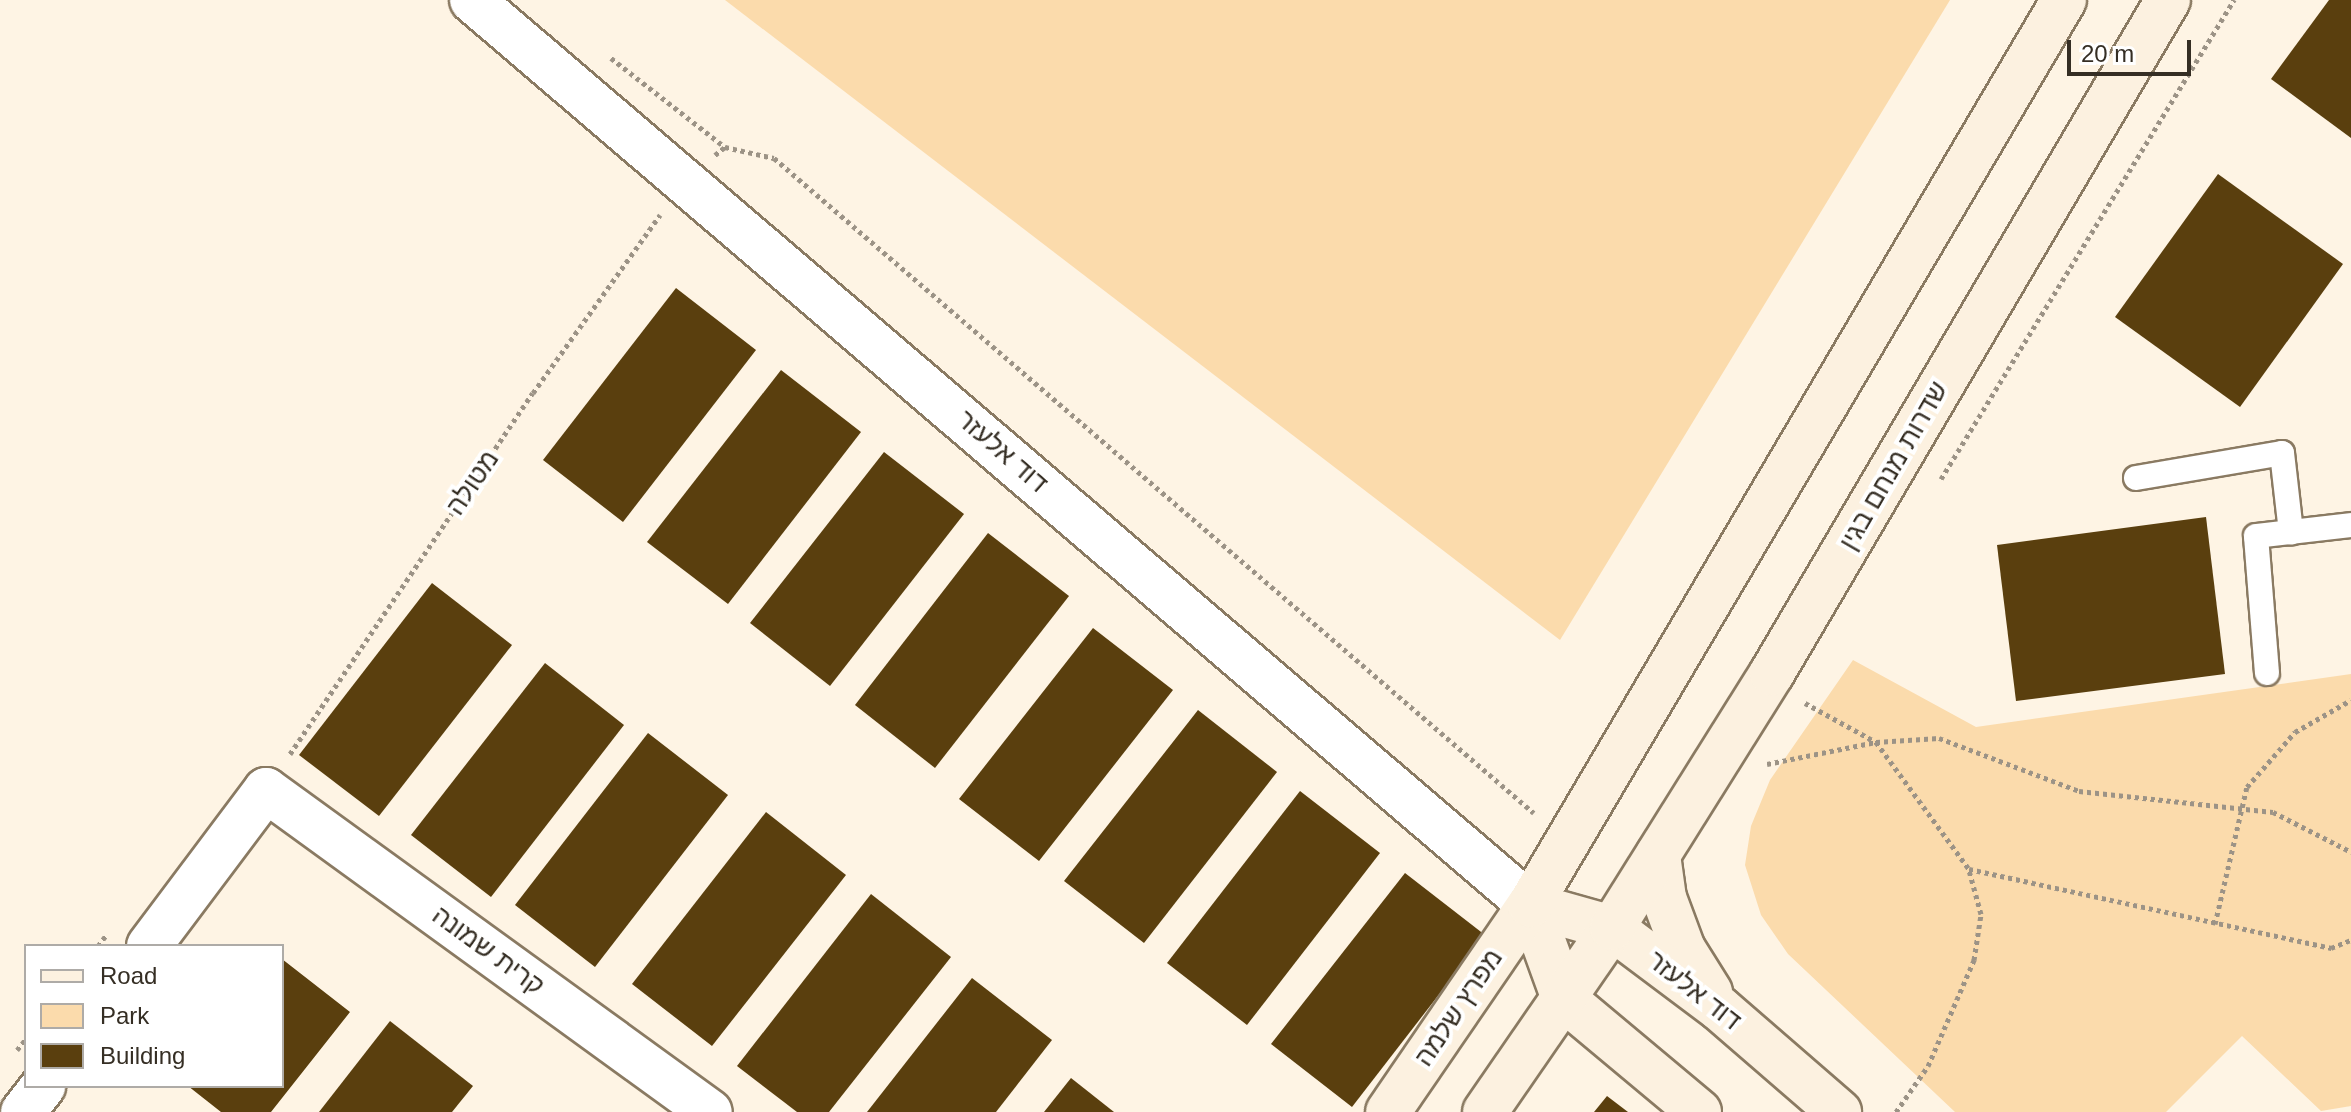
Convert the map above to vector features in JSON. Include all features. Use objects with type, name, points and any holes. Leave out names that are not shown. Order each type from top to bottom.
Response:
[{"type":"street","name":"דוד אלעזר","points":[[472,0],[1530,905],[1612,928],[1719,1008],[1839,1112]]},
{"type":"street","points":[[1530,905],[2064,0]]},
{"type":"street","name":"שדרות מנחם בגין","points":[[1612,928],[1772,673],[2168,0]]},
{"type":"street","points":[[133,934],[266,790]]},
{"type":"street","name":"קרית שמונה","points":[[266,790],[706,1111]]},
{"type":"street","points":[[1658,855],[1664,898],[1683,949],[1719,1008]]},
{"type":"street","name":"דוד אלעזר","points":[[1530,905],[1564,999]]},
{"type":"street","name":"מפרץ שלמה","points":[[1388,1112],[1530,905]]},
{"type":"street","points":[[1485,1112],[1612,928]]},
{"type":"street","points":[[1564,999],[1699,1112]]},
{"type":"street","points":[[23,1112],[41,1088]]},
{"type":"lane","points":[[2136,478],[2282,453],[2291,532]]},
{"type":"lane","points":[[2267,673],[2256,536],[2351,525]]},
{"type":"path","points":[[1936,486],[2234,0]]},
{"type":"path","points":[[600,49],[725,147],[774,158],[1567,841]]},
{"type":"path","name":"מטולה","points":[[266,790],[533,393],[685,180],[725,147]]},
{"type":"path","points":[[1812,689],[1804,702],[1876,742],[1969,869],[1981,914],[1974,960],[1928,1066],[1896,1112]]},
{"type":"path","points":[[2215,924],[2247,787],[2272,753],[2295,732],[2351,700]]},
{"type":"path","points":[[1762,765],[1876,742],[1939,738],[2079,791],[2242,805],[2303,824],[2351,852]]},
{"type":"path","points":[[1969,869],[2331,948],[2351,940]]},
{"type":"path","points":[[104,944],[133,934]]},
{"type":"green space","points":[[725,0],[1950,0],[1560,640]]},
{"type":"green space","points":[[1853,660],[1976,727],[2351,674],[2351,1106],[2321,1111],[2242,1036],[2166,1112],[1955,1112],[1788,954],[1761,915],[1745,865],[1751,826],[1770,780]]},
{"type":"building","points":[[2329,0],[2351,0],[2351,138],[2271,79]]},
{"type":"building","points":[[2218,174],[2343,264],[2240,407],[2115,317]]},
{"type":"building","points":[[676,288],[756,350],[623,522],[543,460]]},
{"type":"building","points":[[781,370],[861,432],[728,604],[647,542]]},
{"type":"building","points":[[884,452],[964,514],[830,686],[750,623]]},
{"type":"building","points":[[2206,517],[2225,674],[2016,701],[1997,545]]},
{"type":"building","points":[[988,533],[1069,596],[935,768],[855,705]]},
{"type":"building","points":[[432,583],[512,645],[379,816],[299,755]]},
{"type":"building","points":[[1093,628],[1173,690],[1039,861],[959,799]]},
{"type":"building","points":[[545,663],[624,725],[491,897],[411,835]]},
{"type":"building","points":[[1198,710],[1277,772],[1144,943],[1064,881]]},
{"type":"building","points":[[648,733],[728,795],[595,967],[515,905]]},
{"type":"building","points":[[1300,791],[1380,853],[1247,1025],[1167,963]]},
{"type":"building","points":[[766,812],[846,875],[712,1046],[632,984]]},
{"type":"building","points":[[1405,873],[1485,935],[1352,1107],[1271,1044]]},
{"type":"building","points":[[871,894],[951,957],[829,1112],[797,1112],[737,1066]]},
{"type":"building","points":[[284,961],[350,1012],[271,1112],[221,1112],[191,1088],[284,1088]]},
{"type":"building","points":[[972,978],[1052,1040],[996,1112],[867,1112]]},
{"type":"building","points":[[390,1021],[473,1086],[452,1112],[319,1112]]},
{"type":"building","points":[[1071,1078],[1114,1112],[1044,1112]]},
{"type":"building","points":[[1607,1096],[1628,1112],[1594,1112]]}]
